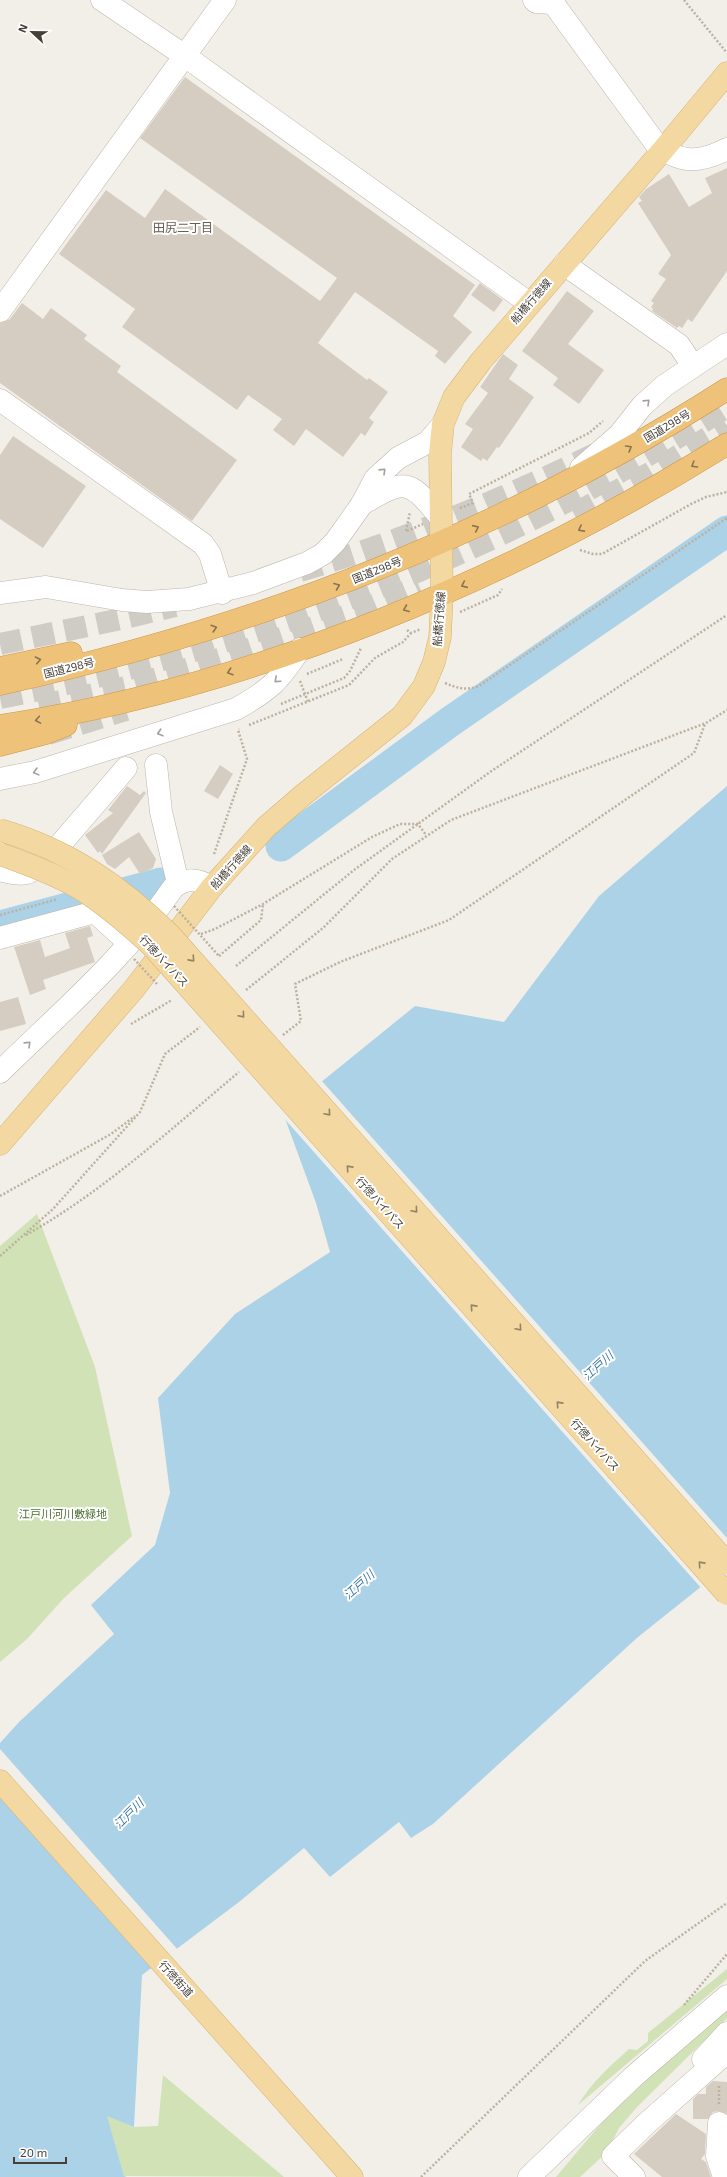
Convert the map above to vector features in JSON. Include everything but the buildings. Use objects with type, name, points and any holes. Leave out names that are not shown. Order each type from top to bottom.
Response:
[{"type":"highway","name":"国道298号","points":[[0,684],[128,654],[193,635],[325,591],[441,543],[558,487],[665,428],[727,389]]},
{"type":"highway","points":[[0,726],[131,701],[195,683],[300,649],[442,594],[571,534],[658,486],[727,444]]},
{"type":"highway","points":[[0,668],[65,654],[193,635]]},
{"type":"highway","points":[[0,745],[46,733],[131,701]]},
{"type":"main road","name":"船橋行徳線","points":[[0,1144],[134,989],[212,887],[266,827],[303,795],[402,716],[416,699],[429,675],[439,646],[442,594],[440,454],[443,424],[454,398],[463,383],[530,303],[663,150],[727,73]]},
{"type":"main road","name":"行徳バイパス","points":[[0,830],[52,849],[85,865],[131,898],[172,936],[727,1563]]},
{"type":"main road","name":"行徳バイパス","points":[[0,854],[79,888],[122,920],[152,946],[727,1594]]},
{"type":"main road","name":"行徳街道","points":[[0,1781],[352,2177]]},
{"type":"street","points":[[102,0],[185,56],[530,303]]},
{"type":"street","points":[[0,311],[225,0]]},
{"type":"street","points":[[547,1],[656,144],[663,150],[677,158],[690,161],[727,150]]},
{"type":"street","points":[[564,264],[679,345],[693,366]]},
{"type":"street","points":[[558,487],[619,435],[653,395],[727,344]]},
{"type":"street","points":[[0,400],[203,544],[210,554],[222,593]]},
{"type":"street","points":[[0,593],[46,587],[103,598],[147,602],[189,599],[222,593],[307,563],[323,554],[335,542],[362,504],[375,479],[398,458],[428,442],[443,424]]},
{"type":"street","points":[[362,504],[388,488],[397,485],[406,485],[422,495],[440,517]]},
{"type":"street","points":[[0,779],[35,772],[236,709],[260,696],[282,677],[300,649]]},
{"type":"street","points":[[156,765],[161,812],[178,883]]},
{"type":"street","points":[[0,870],[16,875],[34,872],[46,861],[126,768]]},
{"type":"street","points":[[46,861],[84,880],[113,900],[144,926]]},
{"type":"street","points":[[0,1072],[92,984],[132,951],[144,926],[178,883],[198,880],[212,887]]},
{"type":"street","points":[[0,938],[95,912],[132,951]]},
{"type":"street","points":[[529,2177],[633,2077],[727,1996]]},
{"type":"street","points":[[661,2110],[679,2085],[727,2033]]},
{"type":"street","points":[[634,2177],[613,2156],[721,2056]]},
{"type":"street","points":[[719,2123],[717,2156],[724,2177]]},
{"type":"path","points":[[684,0],[727,53]]},
{"type":"path","points":[[461,508],[473,503],[469,494],[589,433],[609,417]]},
{"type":"path","points":[[576,550],[593,554],[602,554],[690,504],[727,492]]},
{"type":"path","points":[[411,509],[406,531],[419,526]]},
{"type":"path","points":[[443,682],[461,689],[471,689],[479,686],[727,518]]},
{"type":"path","points":[[461,612],[498,595],[502,588]]},
{"type":"path","points":[[236,966],[354,870],[418,824],[515,755],[727,615]]},
{"type":"path","points":[[401,629],[411,633]]},
{"type":"path","points":[[238,730],[349,685],[375,658],[403,642],[411,633],[415,631]]},
{"type":"path","points":[[277,705],[348,675],[365,642]]},
{"type":"path","points":[[306,674],[343,659]]},
{"type":"path","points":[[299,677],[308,702]]},
{"type":"path","points":[[283,961],[323,928],[392,859],[426,835],[451,820],[706,723],[727,710]]},
{"type":"path","points":[[282,1036],[300,1021],[294,984],[340,962],[449,920],[694,753],[706,723]]},
{"type":"path","points":[[212,861],[247,759],[236,726]]},
{"type":"path","points":[[176,935],[202,934],[215,929],[263,904],[372,837],[400,824],[418,824]]},
{"type":"path","points":[[418,824],[426,835]]},
{"type":"path","points":[[0,915],[65,898]]},
{"type":"path","points":[[174,906],[219,956],[261,920],[263,904]]},
{"type":"path","points":[[132,951],[161,988]]},
{"type":"path","points":[[167,994],[172,1000]]},
{"type":"path","points":[[22,1238],[60,1216],[119,1173],[240,1072]]},
{"type":"path","points":[[0,1196],[111,1134],[140,1112],[53,1209],[0,1256]]},
{"type":"path","points":[[421,2177],[645,1961],[727,1903]]},
{"type":"path","points":[[719,2123],[719,2073],[721,2056]]},
{"type":"green space","name":"江戸川河川敷緑地","points":[[37,1214],[95,1367],[132,1536],[64,1598],[27,1639],[0,1662],[0,1246]]},
{"type":"green space","points":[[727,1969],[727,1979],[578,2105],[595,2082],[629,2049],[637,2050],[648,2041],[648,2033]]},
{"type":"green space","points":[[727,2005],[727,2018],[637,2107],[619,2128],[607,2152],[580,2177],[556,2177],[625,2095]]},
{"type":"green space","points":[[163,2075],[284,2177],[124,2176],[106,2115],[134,2127],[158,2126]]},
{"type":"water","name":"江戸川","points":[[727,786],[727,1566],[638,1637],[433,1824],[411,1838],[399,1822],[330,1877],[304,1848],[239,1902],[142,1975],[134,2127],[107,2116],[124,2176],[127,2177],[0,2177],[0,1743],[19,1722],[114,1634],[91,1605],[155,1545],[170,1493],[158,1398],[235,1314],[330,1252],[316,1203],[283,1113],[415,1006],[504,1022],[599,896]]},
{"type":"pier","points":[[321,1080],[727,1538],[727,1568],[702,1589],[282,1116],[282,1111]]},
{"type":"pier","points":[[0,1749],[179,1951],[153,1970],[0,1797]]},
{"type":"waterway","points":[[281,846],[451,721],[727,531]]},
{"type":"waterway","points":[[0,926],[161,883]]},
{"type":"tunnel","points":[[0,698],[125,670],[186,653],[247,635],[368,592],[427,568],[547,512],[578,496],[727,407]]},
{"type":"tunnel","points":[[574,514],[650,473],[727,426]]},
{"type":"tunnel","points":[[300,571],[376,547],[451,518],[524,487],[597,453]]},
{"type":"tunnel","points":[[39,706],[135,685],[229,656],[362,610],[419,586]]},
{"type":"tunnel","points":[[0,644],[121,619],[175,606]]},
{"type":"tunnel","points":[[48,734],[126,710]]},
{"type":"district","name":"田尻二丁目","points":[[183,228]]}]
